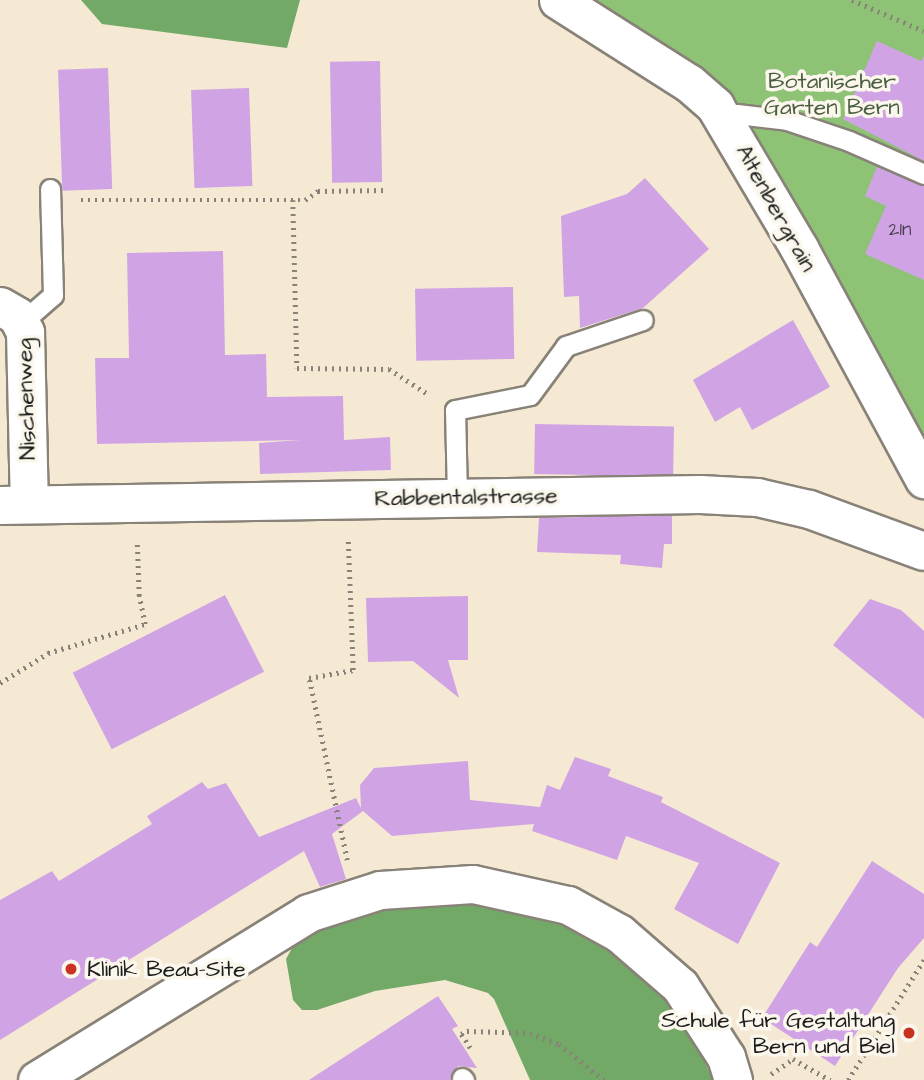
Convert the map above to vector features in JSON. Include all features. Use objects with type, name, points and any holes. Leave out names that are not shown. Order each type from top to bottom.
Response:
[{"type":"street","name":"Altenbergrain","points":[[558,0],[689,83],[725,120],[924,479]]},
{"type":"street","name":"Nischenweg","points":[[11,314],[15,505]]},
{"type":"street","name":"Rabbentalstrasse","points":[[15,505],[618,493],[757,497],[831,516],[924,551]]},
{"type":"street","points":[[57,1075],[282,926],[345,898],[406,886],[473,884],[524,892],[568,905],[619,933],[680,986],[726,1057],[733,1080]]},
{"type":"lane","points":[[725,120],[737,114],[787,120],[849,141],[924,174]]},
{"type":"lane","points":[[11,314],[53,295],[50,189]]},
{"type":"lane","points":[[457,497],[455,410],[530,395],[566,346],[643,320]]},
{"type":"path","points":[[852,0],[924,31]]},
{"type":"path","points":[[78,200],[305,200],[318,191],[388,190]]},
{"type":"path","points":[[293,200],[297,368],[389,369],[455,410]]},
{"type":"path","points":[[0,683],[48,653],[145,624],[139,596],[137,536]]},
{"type":"path","points":[[337,821],[309,678],[353,670],[347,540],[361,540]]},
{"type":"path","points":[[848,1080],[924,960]]},
{"type":"path","points":[[476,1057],[461,1034],[467,1031],[530,1032],[559,1044],[604,1080]]},
{"type":"path","points":[[764,1080],[793,1059],[830,1080]]},
{"type":"green space","points":[[81,0],[300,0],[287,48],[102,24]]},
{"type":"green space","name":"Botanischer Garten Bern","points":[[593,0],[924,0],[924,439],[815,239],[728,100],[709,75]]},
{"type":"green space","points":[[454,901],[490,904],[558,921],[620,955],[670,1002],[690,1030],[713,1080],[530,1080],[494,999],[488,993],[445,980],[375,991],[317,1010],[302,1010],[293,1000],[286,959],[296,941],[350,917],[383,908]]},
{"type":"building","points":[[877,41],[921,61],[924,56],[924,161],[843,119]]},
{"type":"building","points":[[380,61],[382,182],[332,183],[330,62]]},
{"type":"building","points":[[108,68],[112,189],[62,191],[58,70]]},
{"type":"building","points":[[249,88],[252,186],[194,188],[191,90]]},
{"type":"building","points":[[877,167],[924,186],[924,280],[865,254],[886,206],[865,196]]},
{"type":"building","points":[[645,178],[709,249],[643,308],[580,328],[579,296],[564,297],[561,216],[627,194]]},
{"type":"building","points":[[223,251],[225,355],[266,354],[267,397],[343,396],[344,440],[390,437],[391,470],[260,474],[259,443],[301,440],[97,444],[95,358],[129,358],[127,253]]},
{"type":"building","points":[[513,287],[514,359],[416,361],[415,289]]},
{"type":"building","points":[[793,320],[830,387],[752,430],[740,407],[715,422],[693,380]]},
{"type":"building","points":[[535,424],[674,426],[673,476],[534,474]]},
{"type":"building","points":[[672,515],[672,544],[664,544],[662,568],[620,564],[621,555],[537,552],[539,518]]},
{"type":"building","points":[[225,595],[264,672],[112,749],[73,673]]},
{"type":"building","points":[[468,596],[468,660],[448,660],[459,698],[413,661],[368,662],[366,598]]},
{"type":"building","points":[[870,599],[901,610],[924,631],[924,719],[833,645]]},
{"type":"building","points":[[575,757],[611,769],[608,776],[663,797],[661,802],[780,863],[738,944],[674,909],[699,863],[626,836],[617,860],[532,831],[534,824],[392,836],[363,811],[332,834],[346,879],[320,887],[304,851],[0,1040],[0,900],[52,871],[59,881],[152,824],[147,816],[202,782],[208,789],[226,783],[259,837],[356,798],[361,808],[360,785],[374,768],[468,761],[470,800],[540,807],[547,785],[560,790]]},
{"type":"building","points":[[872,861],[924,894],[924,938],[898,968],[835,1066],[762,1018],[810,942],[817,947]]},
{"type":"building","points":[[438,996],[458,1026],[452,1029],[477,1068],[458,1066],[450,1080],[309,1080]]},
{"type":"place","name":"Klinik Beau-Site","points":[[71,969]]},
{"type":"place","name":"Schule für Gestaltung Bern und Biel","points":[[909,1033]]}]
